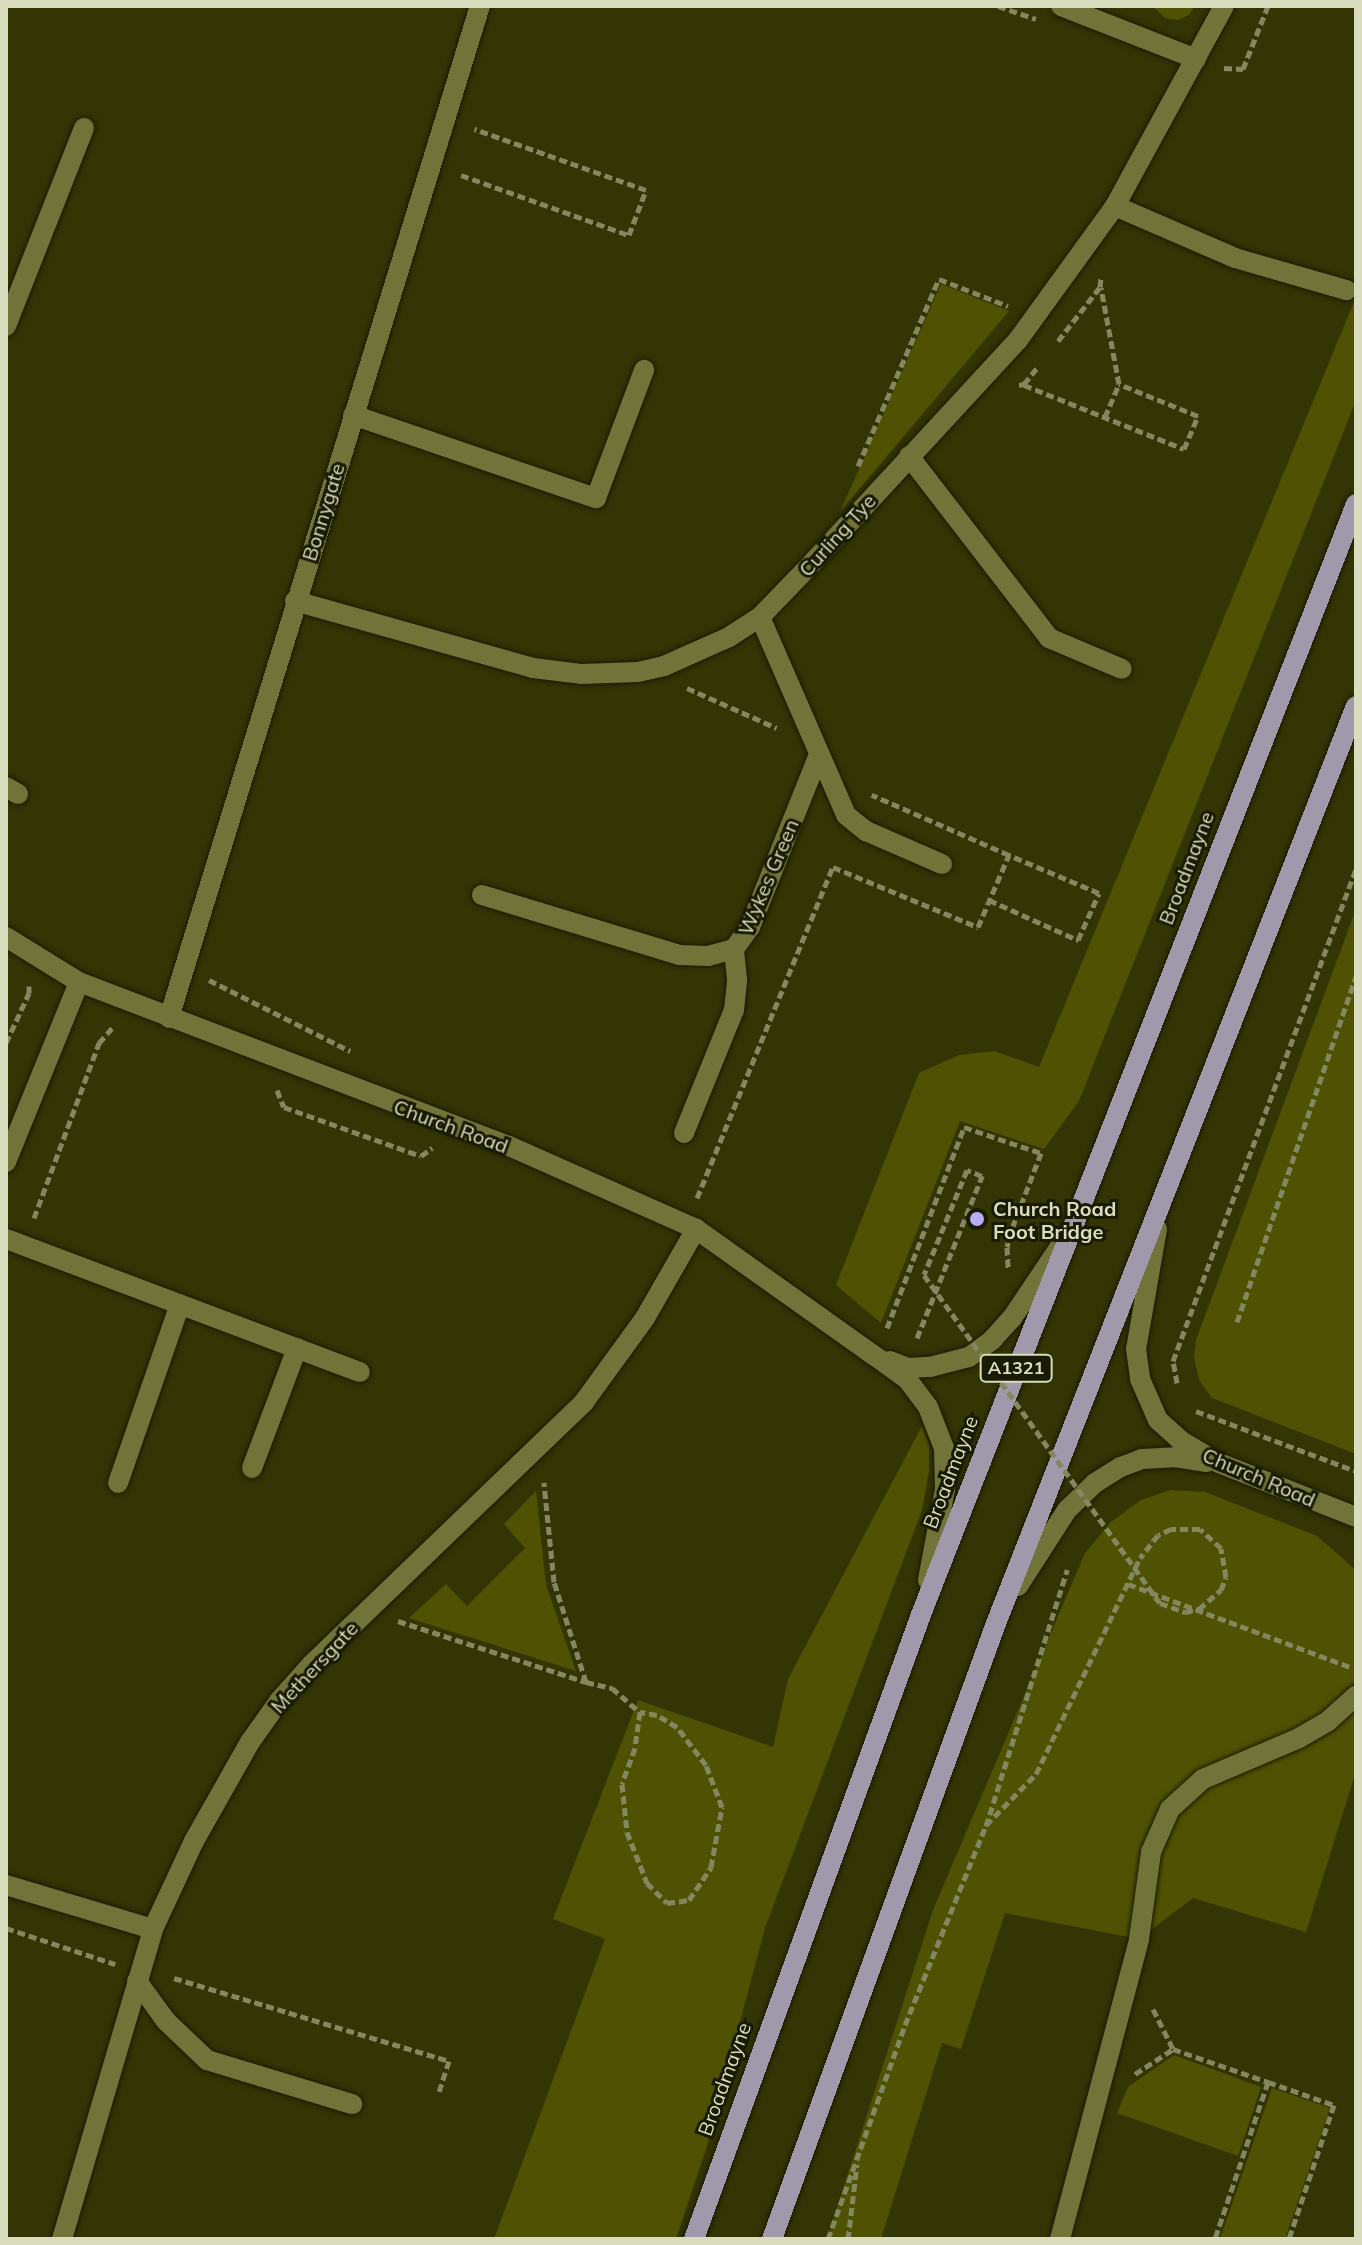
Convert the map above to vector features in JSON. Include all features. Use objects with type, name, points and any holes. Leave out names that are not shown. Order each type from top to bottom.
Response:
[{"type":"main road","name":"Broadmayne","points":[[694,2239],[922,1612],[1356,504]]},
{"type":"main road","points":[[772,2239],[995,1626],[1356,706]]},
{"type":"street","name":"Bonnygate","points":[[169,1018],[480,6]]},
{"type":"street","points":[[1061,6],[1196,59]]},
{"type":"street","name":"Curling Tye","points":[[295,601],[533,668],[581,674],[624,674],[664,666],[729,637],[760,617],[1018,340],[1115,206],[1224,6]]},
{"type":"street","points":[[6,326],[84,128]]},
{"type":"street","points":[[1115,206],[1235,258],[1346,290]]},
{"type":"street","points":[[353,415],[596,498],[644,370]]},
{"type":"street","points":[[909,456],[1049,638],[1122,669]]},
{"type":"street","points":[[760,617],[841,808],[856,825],[942,864]]},
{"type":"street","name":"Wykes Green","points":[[684,1133],[734,1010],[737,979],[734,949],[750,927],[818,757]]},
{"type":"street","points":[[482,895],[679,955],[708,956],[734,949]]},
{"type":"street","name":"Church Road","points":[[6,937],[79,982],[509,1146],[696,1229],[907,1379],[928,1407],[944,1448],[945,1489],[922,1612]]},
{"type":"street","points":[[6,1162],[79,982]]},
{"type":"street","name":"Church Road","points":[[1163,1198],[1136,1349],[1140,1379],[1158,1420],[1181,1441],[1219,1463],[1356,1517]]},
{"type":"street","name":"Methersgate","points":[[62,2239],[153,1929],[201,1830],[250,1742],[279,1701],[312,1664],[584,1402],[645,1318],[696,1229]]},
{"type":"street","name":"Church Road","points":[[875,1356],[908,1368],[949,1365],[969,1357],[992,1340],[1012,1318],[1069,1233]]},
{"type":"street","points":[[6,1239],[360,1372]]},
{"type":"street","points":[[118,1483],[180,1304]]},
{"type":"street","points":[[252,1468],[297,1348]]},
{"type":"street","points":[[995,1626],[1067,1510],[1095,1483],[1121,1467],[1142,1459],[1175,1457],[1219,1463]]},
{"type":"street","points":[[1060,2239],[1139,1939],[1151,1852],[1170,1809],[1203,1779],[1299,1738],[1328,1721],[1356,1696]]},
{"type":"street","points":[[6,1885],[153,1929]]},
{"type":"street","points":[[137,1981],[166,2021],[207,2060],[352,2104]]},
{"type":"path","points":[[998,6],[1041,21]]},
{"type":"path","points":[[461,175],[629,235],[646,190],[475,129]]},
{"type":"path","points":[[854,476],[939,279],[1017,309]]},
{"type":"path","points":[[1100,287],[1119,384],[1105,417]]},
{"type":"path","points":[[1024,384],[1184,449],[1198,416],[1119,384]]},
{"type":"path","points":[[692,684],[682,686],[779,729]]},
{"type":"path","points":[[865,792],[1099,893],[1078,940],[989,900]]},
{"type":"path","points":[[693,1207],[833,867],[978,927],[1009,855]]},
{"type":"path","points":[[1356,869],[1173,1361],[1184,1399],[1196,1411],[1356,1471]]},
{"type":"path","points":[[197,975],[344,1046],[354,1054]]},
{"type":"path","points":[[1237,1322],[1356,977]]},
{"type":"path","points":[[6,1043],[29,993],[24,978]]},
{"type":"path","points":[[885,1333],[964,1127],[1041,1153],[1009,1239],[1005,1281]]},
{"type":"path","points":[[914,1347],[982,1176],[967,1170],[924,1275],[1160,1603],[1185,1612],[1199,1609],[1212,1602],[1226,1577],[1221,1548],[1200,1529],[1171,1529],[1158,1535],[1140,1558],[1128,1584],[1036,1774],[986,1826]]},
{"type":"path","points":[[872,1324],[892,1337]]},
{"type":"path","points":[[957,1346],[979,1331]]},
{"type":"path","points":[[1158,1420],[1184,1399]]},
{"type":"path","points":[[533,1482],[544,1472],[554,1582],[586,1682]]},
{"type":"path","points":[[1093,1518],[1100,1508]]},
{"type":"path","points":[[828,2239],[905,2025],[986,1826],[1072,1558]]},
{"type":"path","points":[[1128,1584],[1350,1667]]},
{"type":"path","points":[[401,1608],[390,1619],[612,1688],[640,1712],[657,1715],[677,1727],[706,1765],[722,1807],[711,1867],[689,1900],[667,1903],[647,1883],[627,1832],[622,1784],[635,1748],[640,1712]]},
{"type":"path","points":[[6,1928],[120,1966]]},
{"type":"path","points":[[160,1974],[449,2061],[439,2091]]},
{"type":"path","points":[[1152,2007],[1173,2049],[1334,2105],[1289,2239]]},
{"type":"path","points":[[1215,2239],[1268,2082]]},
{"type":"path","points":[[848,2239],[858,2156]]},
{"type":"shaded area","points":[[1152,6],[1195,6],[1189,15],[1178,20],[1165,18]]},
{"type":"shaded area","points":[[941,284],[1009,311],[840,512]]},
{"type":"shaded area","points":[[1356,297],[1356,400],[1079,1101],[1044,1149],[960,1121],[881,1323],[836,1285],[919,1073],[959,1055],[994,1051],[1039,1067]]},
{"type":"shaded area","points":[[1356,909],[1356,1454],[1212,1398],[1199,1380],[1194,1357],[1196,1340]]},
{"type":"shaded area","points":[[922,1426],[929,1445],[929,1471],[922,1510],[765,1928],[707,2146],[676,2239],[494,2239],[605,1939],[553,1919],[638,1700],[773,1747],[788,1679]]},
{"type":"shaded area","points":[[1171,1490],[1205,1492],[1317,1536],[1356,1570],[1356,1771],[1306,1932],[1193,1898],[1139,1939],[1005,1913],[961,2049],[942,2043],[881,2239],[827,2239],[933,1910],[1085,1553],[1111,1522],[1141,1500]]},
{"type":"shaded area","points":[[536,1491],[546,1585],[576,1671],[409,1618],[446,1584],[467,1606],[525,1548],[504,1524]]},
{"type":"shaded area","points":[[1174,2055],[1261,2087],[1238,2156],[1117,2113],[1128,2087]]},
{"type":"shaded area","points":[[1272,2088],[1330,2108],[1285,2239],[1220,2239]]},
{"type":"place","name":"Church Road Foot Bridge","points":[[977,1219]]}]
